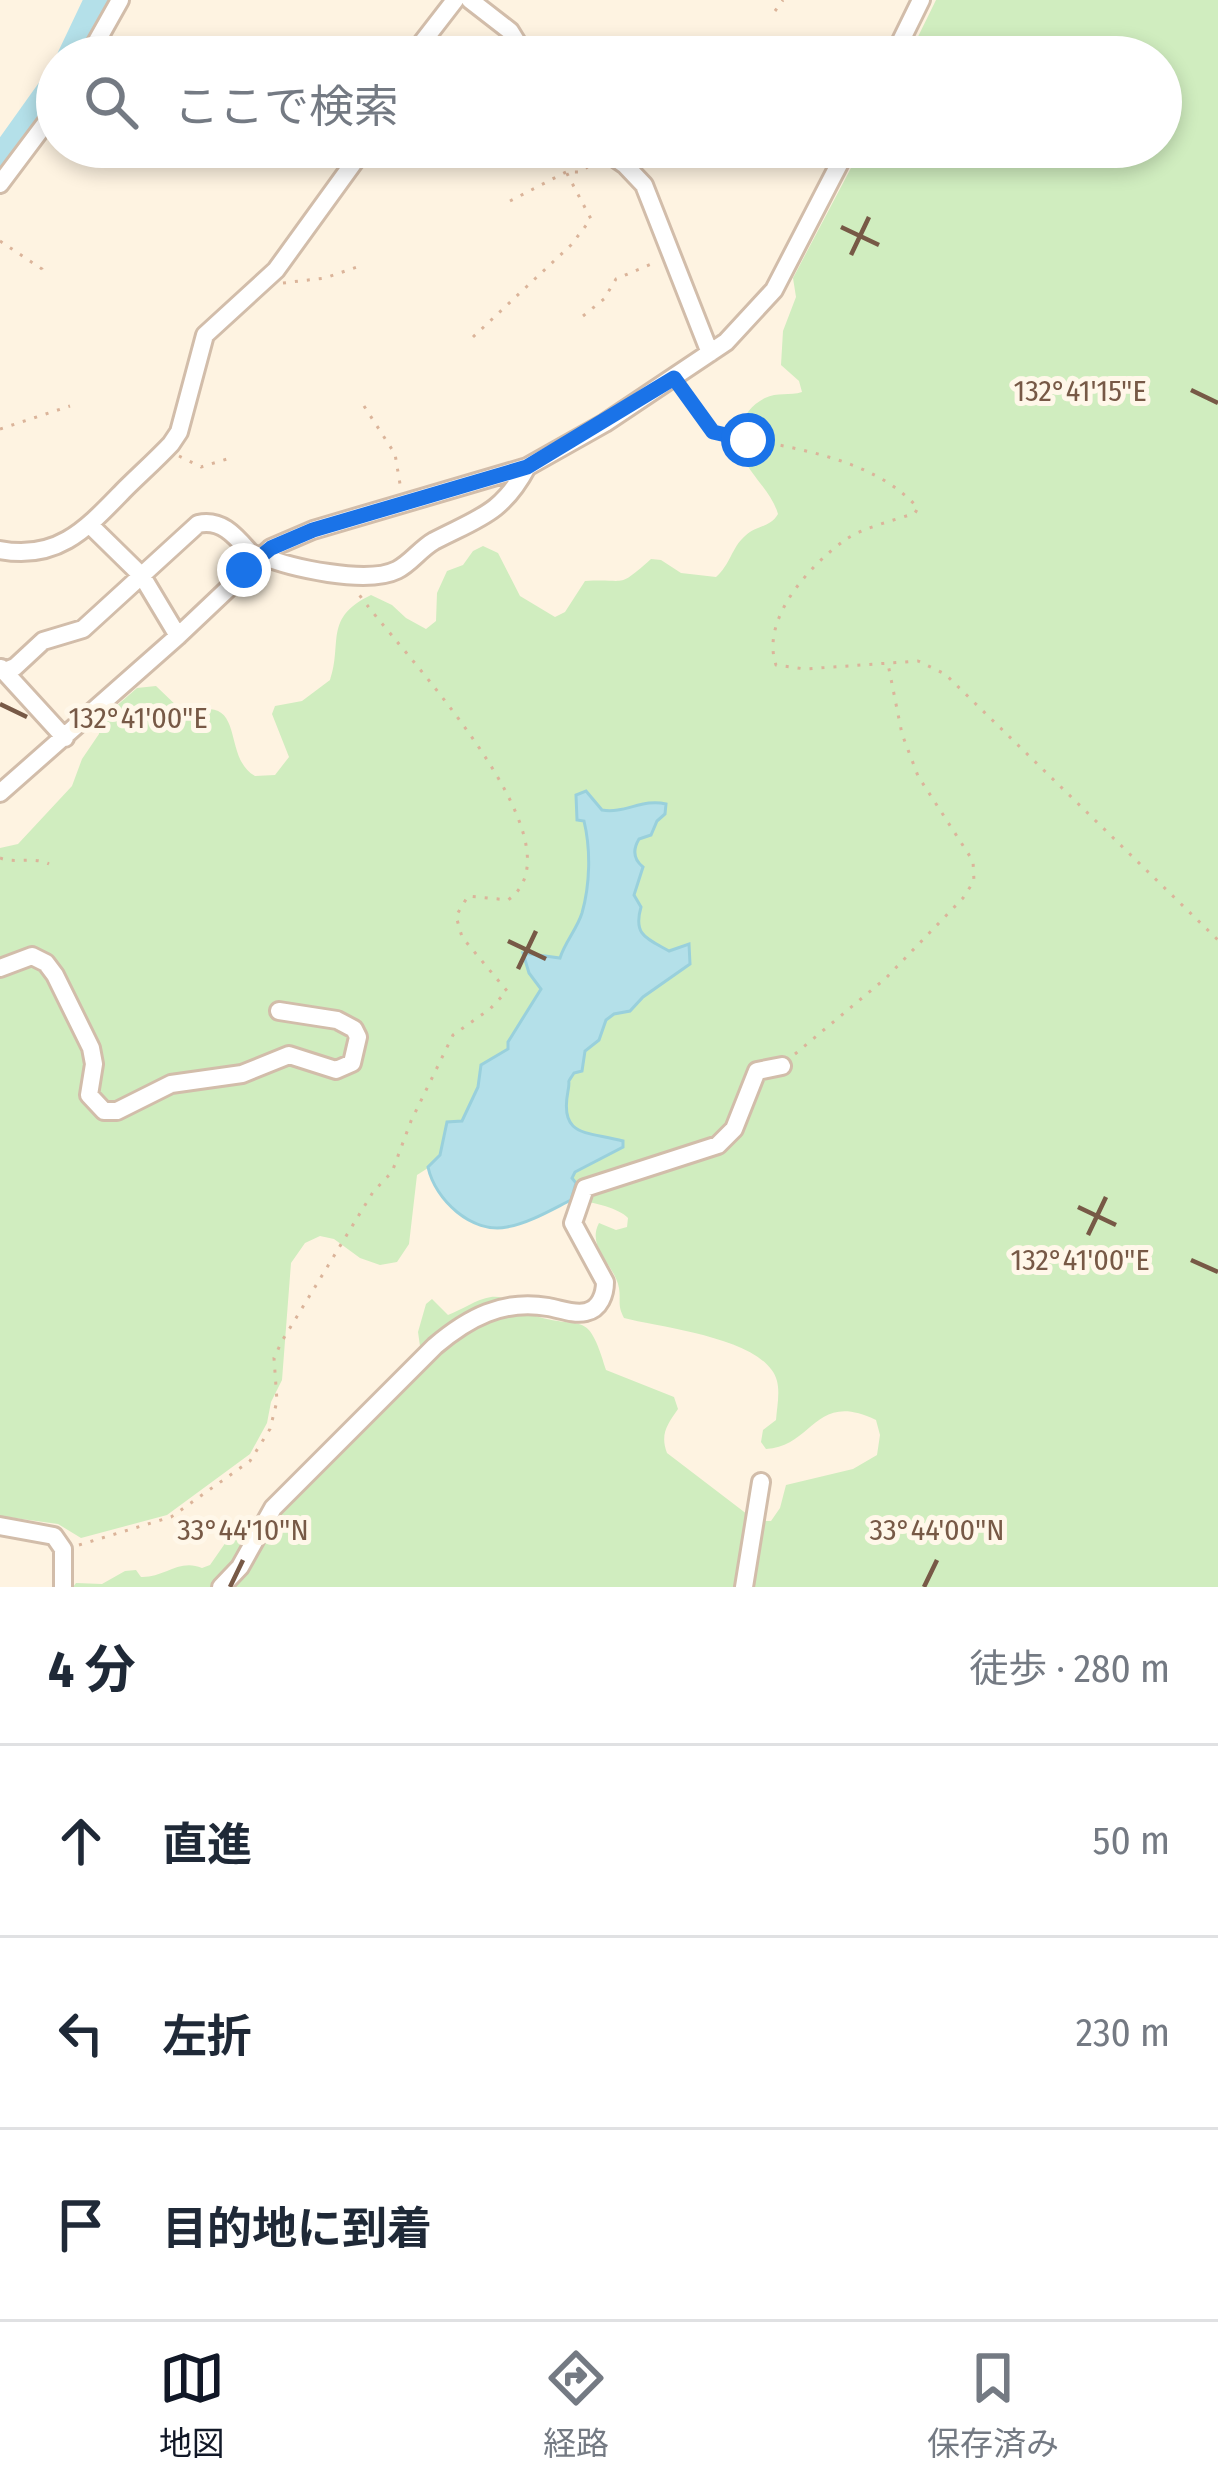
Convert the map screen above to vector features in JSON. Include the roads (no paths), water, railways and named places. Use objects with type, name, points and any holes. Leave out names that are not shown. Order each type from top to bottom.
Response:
[{"type":"street","points":[[99,36],[120,0]]},
{"type":"street","points":[[427,36],[455,0]]},
{"type":"street","points":[[470,0],[513,36]]},
{"type":"street","points":[[904,36],[922,0]]},
{"type":"street","points":[[0,184],[36,136]]},
{"type":"street","points":[[0,550],[20,553],[52,547],[91,526],[166,449],[178,432],[205,335],[265,282],[349,168]]},
{"type":"street","points":[[625,168],[644,185],[710,353]]},
{"type":"street","points":[[0,793],[178,636],[258,557],[313,530],[527,467],[710,353],[745,325],[774,290],[837,168]]},
{"type":"street","points":[[3,669],[15,667],[43,641],[78,632],[191,529],[205,522],[226,528],[258,557],[347,577],[395,570],[435,541],[490,514],[512,494],[527,467]]},
{"type":"street","points":[[91,526],[142,576],[178,636]]},
{"type":"street","points":[[3,669],[65,738]]},
{"type":"street","points":[[0,968],[32,956],[50,968],[94,1055],[89,1095],[104,1112],[117,1111],[171,1084],[242,1074],[289,1055],[336,1070],[352,1063],[358,1037],[346,1023],[279,1011]]},
{"type":"street","points":[[221,1587],[240,1567],[273,1508],[461,1324],[484,1312],[513,1306],[586,1312],[596,1307],[606,1289],[573,1223],[585,1189],[718,1145],[734,1129],[757,1071],[782,1066]]},
{"type":"street","points":[[745,1587],[761,1482]]},
{"type":"street","points":[[0,1526],[54,1536],[63,1550],[63,1587]]},
{"type":"water","points":[[586,791],[602,810],[666,804],[651,835],[639,839],[636,846],[643,867],[634,895],[641,907],[643,935],[669,951],[689,944],[690,964],[630,1011],[606,1020],[599,1040],[585,1051],[582,1071],[569,1081],[566,1106],[572,1125],[623,1141],[623,1147],[575,1172],[571,1200],[540,1216],[494,1228],[457,1212],[438,1191],[428,1167],[440,1155],[447,1122],[462,1121],[478,1087],[481,1065],[508,1049],[541,989],[523,953],[560,958],[580,919],[589,855],[584,821],[577,820],[576,795]]},
{"type":"waterway","points":[[79,36],[96,0]]},
{"type":"waterway","points":[[0,158],[36,107]]}]
